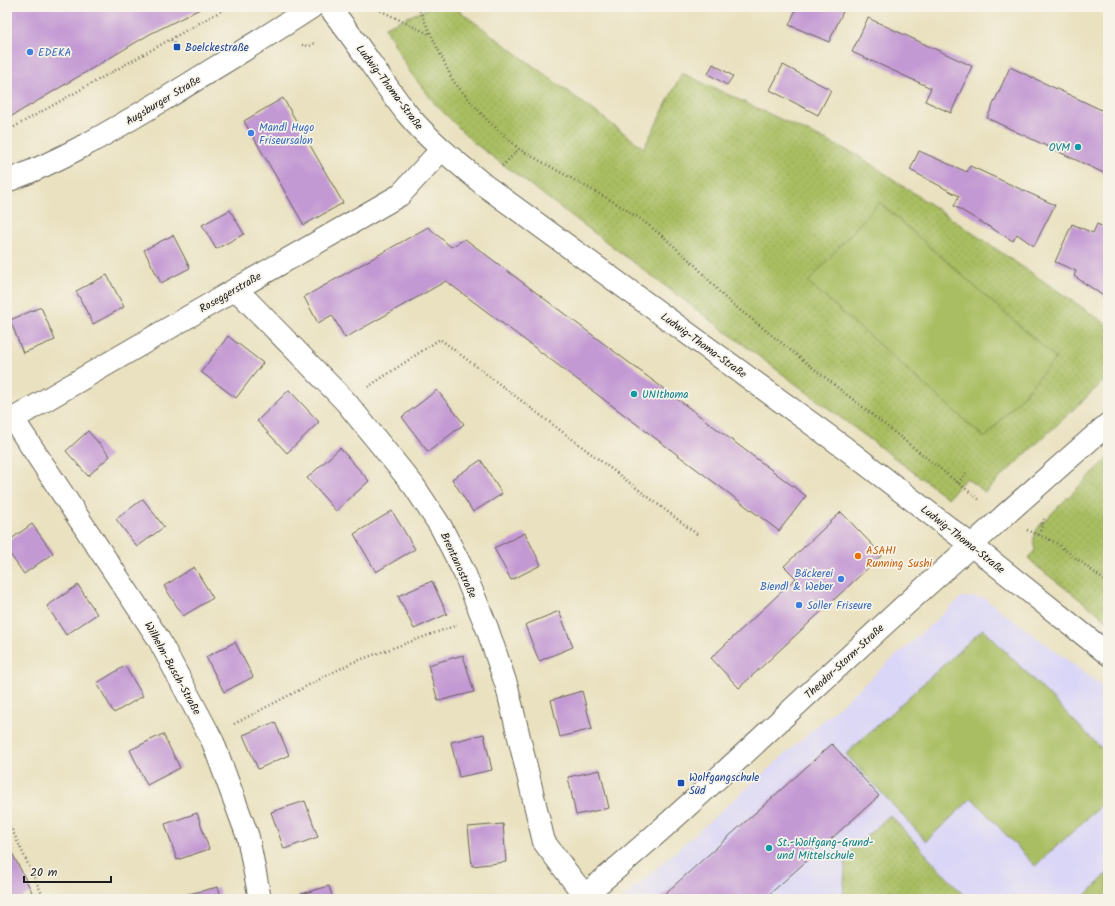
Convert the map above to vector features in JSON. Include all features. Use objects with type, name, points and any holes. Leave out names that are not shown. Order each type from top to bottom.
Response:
[{"type":"street","name":"Augsburger Straße","points":[[7,181],[28,174],[95,141],[228,61],[312,7]]},
{"type":"street","name":"Ludwig-Thoma-Straße","points":[[329,7],[410,116],[441,150],[484,185],[845,448],[971,544],[1108,654]]},
{"type":"street","name":"Roseggerstraße","points":[[10,420],[400,195],[441,150]]},
{"type":"street","name":"Brentanostraße","points":[[236,289],[346,402],[414,486],[441,527],[464,572],[482,616],[507,687],[544,842],[582,897]]},
{"type":"street","name":"Wilhelm-Busch-Straße","points":[[10,420],[158,638],[210,737],[248,837],[260,899]]},
{"type":"street","name":"Theodor-Storm-Straße","points":[[582,897],[688,806],[971,544],[1108,424]]},
{"type":"path","points":[[7,131],[172,40],[228,7]]},
{"type":"path","points":[[380,7],[377,9],[431,35]]},
{"type":"path","points":[[418,7],[453,81],[486,118],[519,149],[619,205],[639,218],[665,238],[694,265],[726,299],[1001,518],[1055,542],[1108,583]]},
{"type":"path","points":[[172,40],[177,47]]},
{"type":"path","points":[[301,45],[310,46],[315,43]]},
{"type":"path","points":[[346,402],[440,339],[696,534]]},
{"type":"path","points":[[958,483],[966,473]]},
{"type":"path","points":[[210,737],[350,663],[482,616]]},
{"type":"path","points":[[7,819],[42,894],[32,899]]},
{"type":"shaded area","points":[[962,597],[984,598],[1108,690],[1108,899],[622,899]]},
{"type":"green space","points":[[431,7],[454,7],[644,148],[682,73],[859,156],[1108,325],[1108,377],[985,492],[966,478],[948,498],[473,142],[436,105],[410,72],[385,27]]},
{"type":"green space","points":[[879,202],[1056,358],[985,438],[808,282]]},
{"type":"green space","points":[[1108,458],[1108,621],[1040,569],[1028,558],[1035,550],[1034,536],[1041,524]]},
{"type":"green space","points":[[983,629],[1108,755],[1108,799],[1035,866],[972,798],[926,841],[846,754]]},
{"type":"green space","points":[[890,815],[967,899],[843,899],[846,855]]},
{"type":"green space","points":[[1108,873],[1108,899],[1082,899]]},
{"type":"building","points":[[7,7],[204,7],[150,34],[7,119]]},
{"type":"building","points":[[797,7],[845,7],[829,42],[789,25]]},
{"type":"building","points":[[868,18],[972,66],[951,113],[925,101],[931,88],[852,52]]},
{"type":"building","points":[[713,64],[733,76],[727,85],[708,74]]},
{"type":"building","points":[[783,65],[831,90],[818,115],[770,90]]},
{"type":"building","name":"OVM","points":[[1010,67],[1108,113],[1108,175],[987,118]]},
{"type":"building","points":[[283,98],[343,203],[304,225],[244,121]]},
{"type":"building","points":[[919,151],[967,172],[970,166],[1055,205],[1034,246],[1017,234],[1013,241],[954,206],[959,196],[910,170]]},
{"type":"building","points":[[230,210],[244,234],[216,249],[202,225]]},
{"type":"building","points":[[1072,224],[1093,233],[1097,224],[1108,229],[1108,299],[1074,276],[1076,271],[1055,262]]},
{"type":"building","name":"UNIthoma","points":[[428,227],[451,247],[465,239],[806,496],[779,531],[446,281],[345,338],[332,315],[318,323],[304,297]]},
{"type":"building","points":[[173,235],[190,268],[161,283],[144,250]]},
{"type":"building","points":[[107,275],[124,307],[93,324],[76,291]]},
{"type":"building","points":[[41,307],[55,340],[23,353],[10,320]]},
{"type":"building","points":[[228,336],[263,363],[236,398],[201,372]]},
{"type":"building","points":[[289,390],[319,422],[287,453],[257,421]]},
{"type":"building","points":[[437,390],[464,424],[428,452],[402,417]]},
{"type":"building","points":[[88,431],[110,456],[88,476],[66,451]]},
{"type":"building","points":[[340,448],[369,481],[336,511],[307,478]]},
{"type":"building","points":[[481,460],[502,494],[473,512],[452,479]]},
{"type":"building","points":[[143,499],[164,527],[137,547],[116,519]]},
{"type":"building","points":[[392,511],[415,549],[376,572],[354,534]]},
{"type":"building","points":[[841,512],[882,555],[739,688],[711,658],[796,578],[784,566]]},
{"type":"building","points":[[32,524],[53,553],[24,574],[7,550],[7,542]]},
{"type":"building","points":[[525,533],[541,565],[511,580],[494,548]]},
{"type":"building","points":[[194,567],[213,598],[183,616],[164,586]]},
{"type":"building","points":[[432,581],[447,614],[414,629],[398,596]]},
{"type":"building","points":[[78,585],[97,614],[66,635],[47,606]]},
{"type":"building","points":[[559,611],[573,647],[539,661],[525,625]]},
{"type":"building","points":[[235,642],[253,677],[224,692],[206,657]]},
{"type":"building","points":[[463,655],[474,692],[438,701],[428,665]]},
{"type":"building","points":[[125,666],[143,696],[114,713],[97,683]]},
{"type":"building","points":[[582,691],[592,729],[560,737],[551,700]]},
{"type":"building","points":[[275,722],[289,755],[258,769],[243,735]]},
{"type":"building","points":[[163,734],[180,768],[147,785],[130,750]]},
{"type":"building","points":[[484,734],[492,770],[459,777],[451,742]]},
{"type":"building","name":"St.-Wolfgang-Grund- und Mittelschule","points":[[832,744],[879,796],[764,899],[659,899]]},
{"type":"building","points":[[600,770],[609,808],[576,815],[568,777]]},
{"type":"building","points":[[305,801],[318,837],[284,849],[271,812]]},
{"type":"building","points":[[197,813],[209,849],[177,860],[165,824]]},
{"type":"building","points":[[503,824],[506,862],[472,866],[468,827]]},
{"type":"building","points":[[7,843],[32,892],[19,899],[7,899]]},
{"type":"building","points":[[329,886],[333,899],[300,899],[298,895]]},
{"type":"building","points":[[218,887],[222,899],[186,899],[185,895]]},
{"type":"place","name":"Boelckestraße","points":[[177,47]]},
{"type":"place","name":"EDEKA","points":[[30,52]]},
{"type":"place","name":"Mandl Hugo Friseursalon","points":[[251,133]]},
{"type":"place","name":"OVM","points":[[1078,147]]},
{"type":"place","name":"UNIthoma","points":[[634,394]]},
{"type":"place","name":"ASAHI Running Sushi","points":[[858,556]]},
{"type":"place","name":"Bäckerei Biendl & Weber","points":[[841,579]]},
{"type":"place","name":"Soller Friseure","points":[[799,605]]},
{"type":"place","name":"Wolfgangschule Süd","points":[[681,783]]},
{"type":"place","name":"St.-Wolfgang-Grund- und Mittelschule","points":[[769,848]]}]
